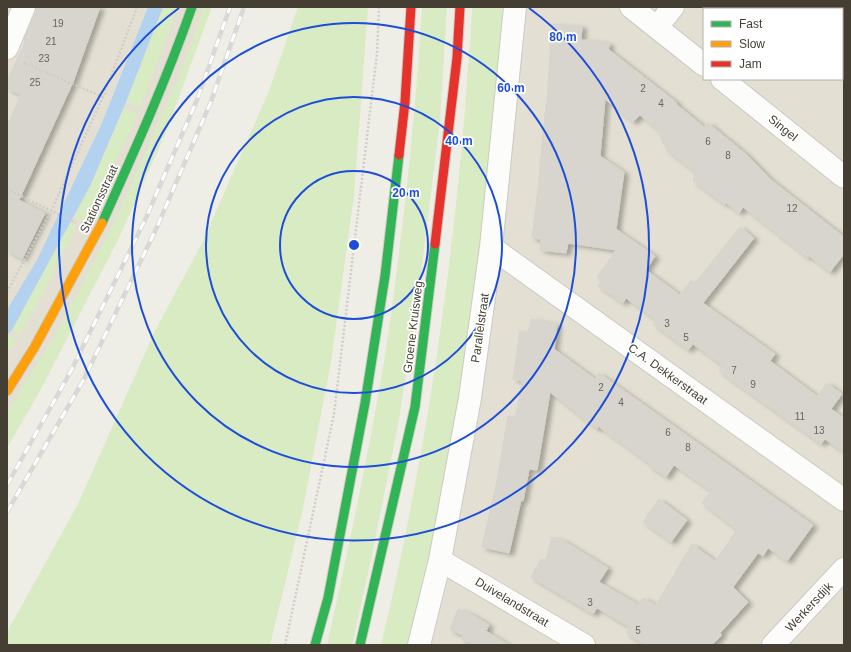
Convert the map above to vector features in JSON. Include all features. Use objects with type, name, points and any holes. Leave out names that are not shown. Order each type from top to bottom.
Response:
[{"type":"main road","name":"Stationsstraat","points":[[7,391],[34,348],[97,234],[150,116],[177,50],[192,7]]},
{"type":"main road","points":[[315,645],[328,598],[362,418],[385,276],[405,102],[411,7]]},
{"type":"main road","name":"Groene Kruisweg","points":[[360,645],[415,407],[457,58],[460,7]]},
{"type":"street","points":[[14,54],[24,7]]},
{"type":"street","name":"Parallelstraat","points":[[420,645],[440,560],[470,398],[491,247],[515,7]]},
{"type":"street","points":[[631,7],[703,64]]},
{"type":"street","points":[[657,27],[673,7]]},
{"type":"street","name":"Singel","points":[[723,80],[844,177]]},
{"type":"street","name":"C.A. Dekkerstraat","points":[[491,247],[844,500]]},
{"type":"street","name":"Duivelandstraat","points":[[440,560],[584,645]]},
{"type":"street","name":"Werkersdijk","points":[[773,645],[844,569]]},
{"type":"path","points":[[7,292],[51,211],[103,97],[137,7]]},
{"type":"path","points":[[285,645],[334,414],[377,53],[379,7]]},
{"type":"path","points":[[14,54],[103,97]]},
{"type":"path","points":[[7,189],[72,221]]},
{"type":"shaded area","points":[[7,7],[205,7],[172,106],[56,346],[7,425]]},
{"type":"shaded area","points":[[495,7],[844,7],[844,645],[399,645]]},
{"type":"green space","points":[[163,7],[178,7],[140,108],[126,102]]},
{"type":"green space","points":[[204,7],[212,7],[166,132],[118,240],[41,389],[7,448],[7,411],[59,329],[119,212],[182,69]]},
{"type":"green space","points":[[298,7],[368,7],[354,195],[331,362],[302,513],[270,645],[7,645],[7,632],[78,504],[155,331],[202,243],[269,91]]},
{"type":"green space","points":[[422,7],[447,7],[440,120],[417,305],[398,425],[352,645],[327,645],[364,469],[387,343],[410,160]]},
{"type":"green space","points":[[472,7],[505,7],[501,36],[479,278],[447,494],[412,645],[381,645],[410,513],[443,312],[459,177]]},
{"type":"green space","points":[[123,108],[138,114],[86,224],[74,218],[91,184]]},
{"type":"green space","points":[[70,223],[76,227],[20,335],[12,330]]},
{"type":"green space","points":[[7,335],[16,340],[7,354]]},
{"type":"water","points":[[148,7],[163,7],[126,102],[91,184],[12,330],[7,335],[7,310],[37,260],[102,123]]},
{"type":"building","points":[[36,7],[100,7],[73,82],[19,200],[45,213],[22,259],[7,250],[7,126],[21,95],[7,88],[7,81],[26,40],[24,40],[36,12]]},
{"type":"building","points":[[552,24],[582,26],[581,40],[599,41],[610,44],[608,49],[677,103],[676,104],[704,127],[708,123],[747,155],[770,179],[844,237],[844,254],[830,272],[809,256],[808,258],[743,207],[739,213],[693,181],[695,172],[667,150],[657,129],[640,115],[633,122],[605,99],[600,156],[624,172],[616,229],[655,256],[646,270],[680,295],[691,280],[695,283],[740,227],[754,238],[703,303],[775,354],[770,361],[817,396],[827,383],[842,394],[831,409],[844,418],[844,452],[825,439],[821,444],[719,371],[723,366],[693,344],[688,350],[653,324],[656,320],[626,298],[623,303],[598,286],[602,280],[597,277],[616,250],[568,243],[566,253],[540,250],[541,239],[532,238],[547,104]]},
{"type":"building","points":[[531,319],[557,324],[554,349],[595,379],[599,373],[813,525],[787,561],[768,548],[763,556],[758,553],[733,587],[748,602],[720,633],[722,635],[712,645],[645,645],[626,633],[629,627],[597,608],[593,614],[531,577],[541,559],[546,560],[552,537],[564,541],[608,568],[599,582],[639,605],[643,598],[656,605],[692,544],[715,561],[737,530],[702,503],[711,491],[674,465],[666,477],[649,466],[650,464],[598,426],[597,429],[550,392],[537,470],[529,469],[523,501],[521,500],[509,553],[482,547],[497,481],[508,416],[515,418],[519,399],[522,381],[513,379],[520,331],[528,333]]},
{"type":"building","points":[[659,499],[687,520],[671,542],[643,522]]},
{"type":"building","points":[[458,609],[471,614],[489,625],[486,631],[509,645],[475,645],[461,639],[463,635],[450,630]]},
{"type":"railway","points":[[7,485],[71,371],[145,220],[197,100],[230,7]]},
{"type":"railway","points":[[7,512],[84,379],[157,227],[210,104],[244,7]]},
{"type":"traffic: fast","points":[[102,223],[161,89],[192,7]]},
{"type":"traffic: fast","points":[[315,645],[328,598],[365,403],[385,276],[399,155]]},
{"type":"traffic: fast","points":[[360,645],[415,407],[435,244]]},
{"type":"traffic: slow","points":[[7,391],[34,348],[102,223]]},
{"type":"traffic: jam","points":[[399,155],[405,102],[411,7]]},
{"type":"traffic: jam","points":[[435,244],[457,58],[460,7]]}]
